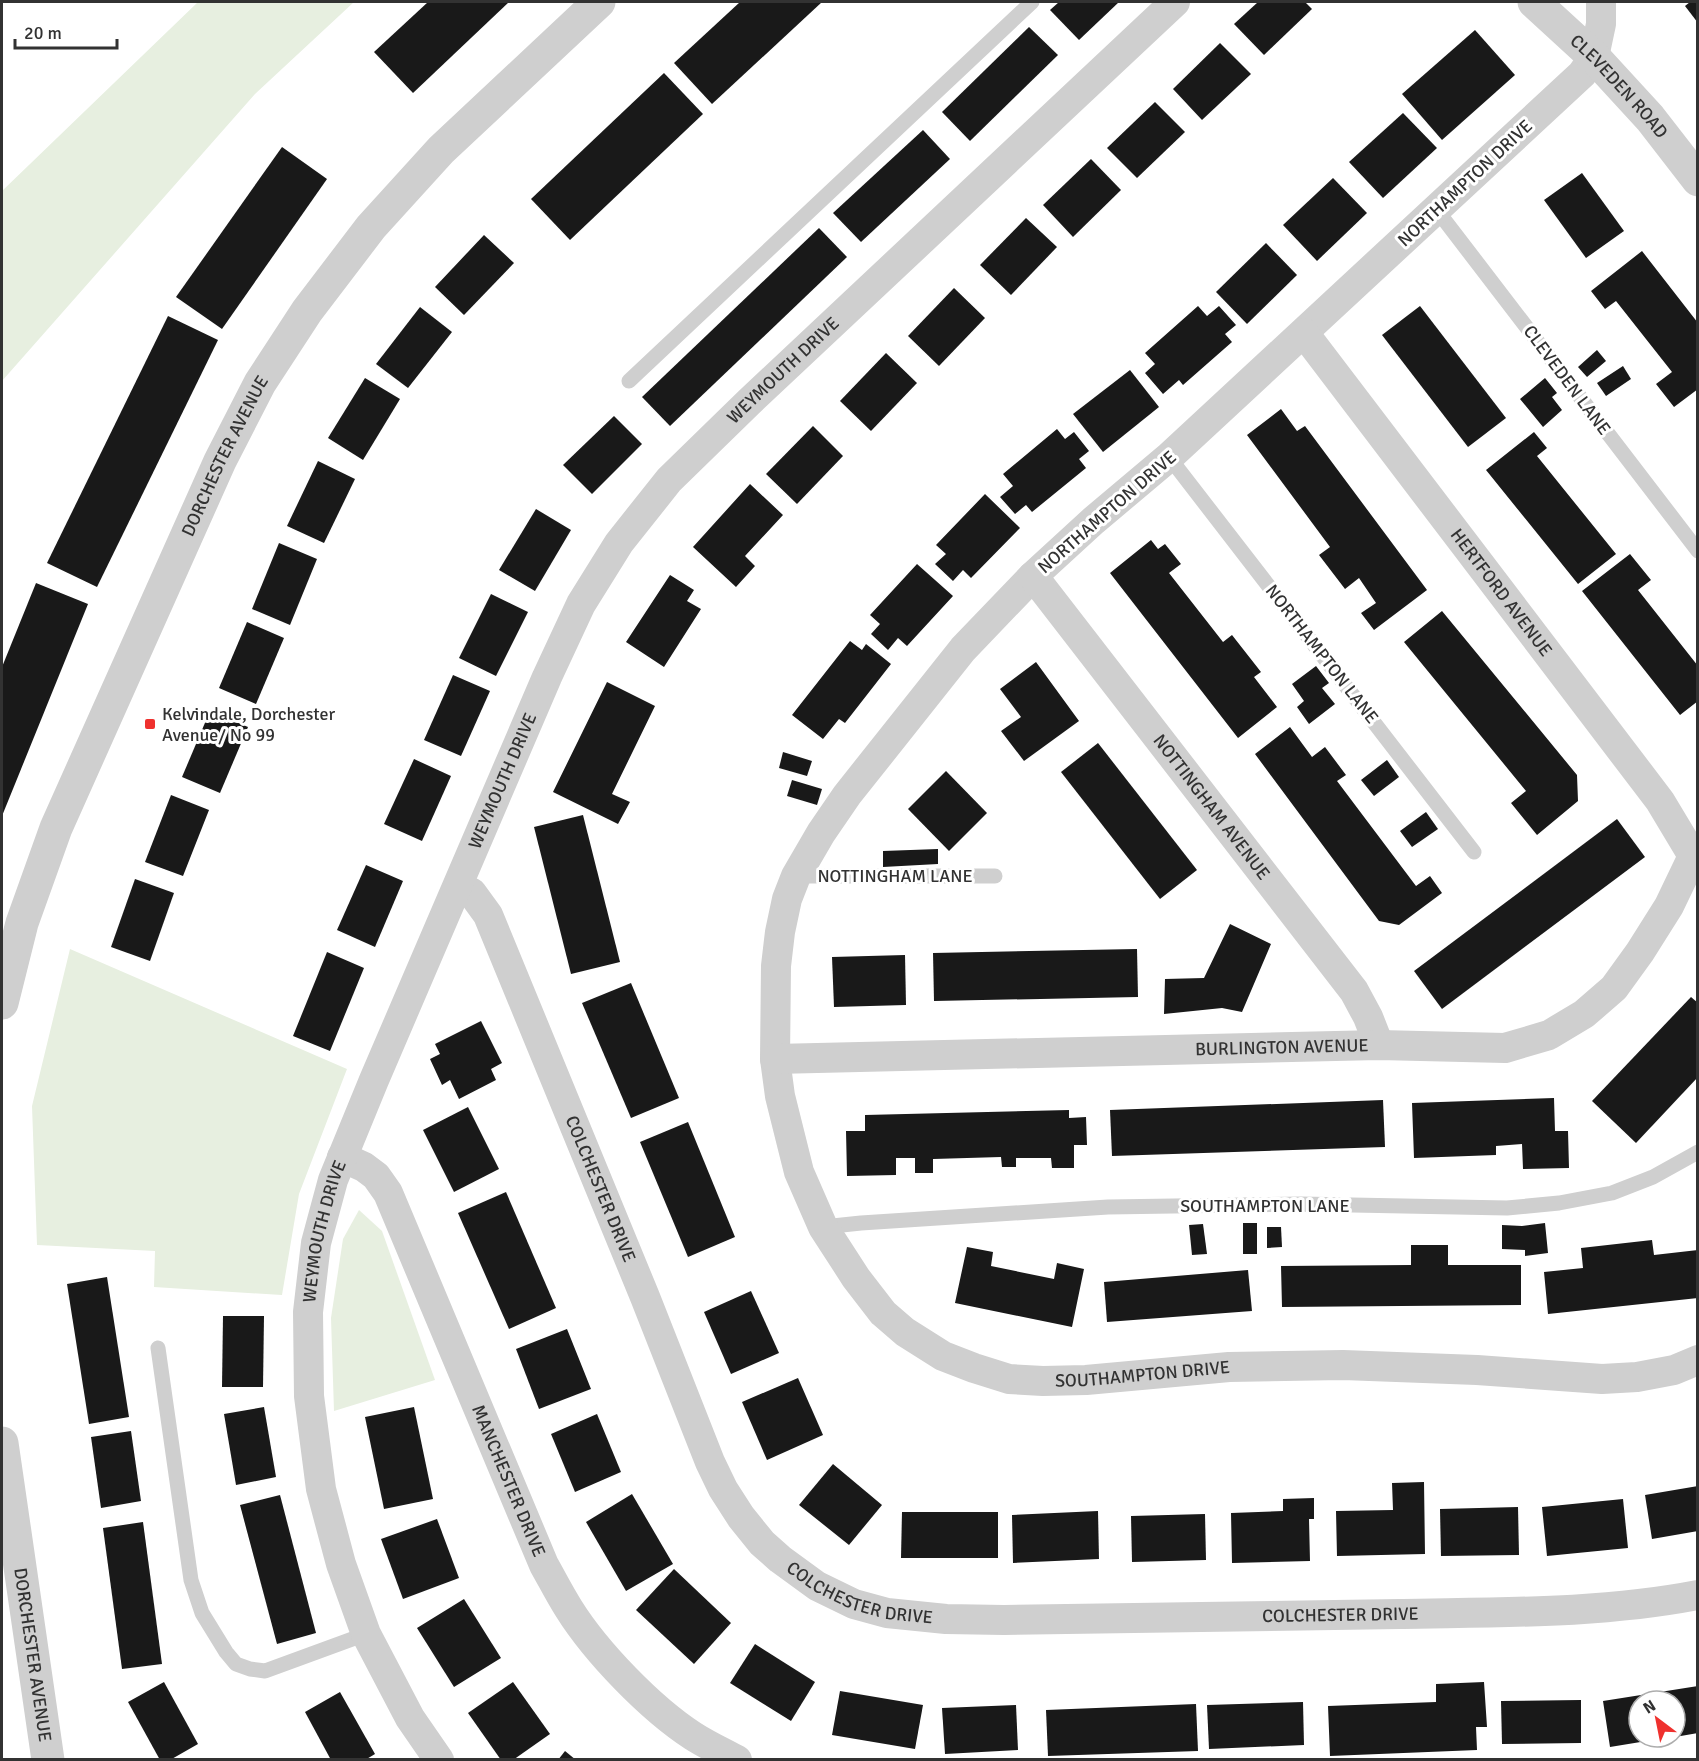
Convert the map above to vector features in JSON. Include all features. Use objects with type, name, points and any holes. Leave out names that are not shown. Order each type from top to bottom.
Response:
[{"type":"street","name":"DORCHESTER AVENUE","points":[[2,1003],[22,923],[56,828],[220,461],[260,382],[308,311],[371,227],[441,150],[599,2]]},
{"type":"street","name":"WEYMOUTH DRIVE","points":[[439,1760],[411,1718],[366,1634],[341,1564],[321,1489],[309,1396],[308,1312],[316,1243],[333,1180],[374,1080],[547,676],[581,604],[619,543],[669,480],[749,402],[1175,2]]},
{"type":"street","name":"CLEVEDEN ROAD","points":[[1534,2],[1594,57],[1650,118],[1698,180]]},
{"type":"street","points":[[1594,57],[1601,24],[1601,2]]},
{"type":"street","name":"NORTHAMPTON DRIVE","points":[[775,1059],[776,966],[787,899],[796,876],[847,795],[963,649],[1034,576],[1093,521],[1169,457],[1304,333],[1582,74],[1594,57]]},
{"type":"street","name":"HERTFORD AVENUE","points":[[1304,333],[1660,801],[1695,856]]},
{"type":"street","name":"NOTTINGHAM AVENUE","points":[[1034,576],[1354,991],[1368,1017],[1379,1046]]},
{"type":"street","name":"BURLINGTON AVENUE","points":[[775,1059],[1379,1046],[1505,1048],[1549,1035],[1584,1014],[1614,988],[1669,906],[1695,856]]},
{"type":"street","name":"COLCHESTER DRIVE","points":[[458,886],[472,893],[488,915],[710,1462],[723,1489],[741,1517],[762,1543],[817,1586],[854,1604],[886,1613],[946,1619],[1004,1620],[1516,1612],[1605,1608],[1698,1595]]},
{"type":"street","name":"SOUTHAMPTON DRIVE","points":[[775,1059],[780,1096],[799,1172],[823,1227],[856,1278],[883,1313],[905,1332],[943,1356],[1010,1379],[1086,1380],[1229,1367],[1342,1365],[1477,1370],[1602,1379],[1637,1377],[1674,1370],[1698,1360]]},
{"type":"street","name":"MANCHESTER DRIVE","points":[[342,1157],[364,1167],[376,1176],[388,1193],[544,1564],[569,1609],[595,1645],[660,1711],[693,1736],[737,1760]]},
{"type":"street","name":"DORCHESTER AVENUE","points":[[2,1443],[48,1760]]},
{"type":"lane","points":[[629,381],[1032,2]]},
{"type":"lane","name":"CLEVEDEN LANE","points":[[1436,209],[1698,551]]},
{"type":"lane","name":"NORTHAMPTON LANE","points":[[1169,457],[1474,852]]},
{"type":"lane","name":"NOTTINGHAM LANE","points":[[796,876],[995,876]]},
{"type":"lane","name":"SOUTHAMPTON LANE","points":[[823,1227],[1108,1208],[1301,1204],[1507,1208],[1559,1203],[1612,1193],[1653,1177],[1698,1152]]},
{"type":"lane","points":[[158,1348],[190,1580],[202,1613],[226,1652],[236,1664],[265,1671],[366,1634]]},
{"type":"green space","points":[[198,2],[354,2],[255,94],[2,381],[2,191]]},
{"type":"green space","points":[[70,949],[347,1069],[299,1194],[282,1295],[154,1287],[155,1251],[37,1245],[32,1106]]},
{"type":"green space","points":[[359,1210],[382,1231],[435,1380],[334,1411],[331,1318],[343,1239]]},
{"type":"building","points":[[428,2],[509,2],[413,93],[374,52]]},
{"type":"building","points":[[740,2],[822,2],[712,104],[674,63]]},
{"type":"building","points":[[1059,2],[1119,2],[1079,40],[1050,10]]},
{"type":"building","points":[[1258,2],[1305,2],[1312,9],[1264,55],[1234,24]]},
{"type":"building","points":[[1690,2],[1698,2],[1698,23],[1685,6]]},
{"type":"building","points":[[1029,27],[1058,55],[970,141],[942,112]]},
{"type":"building","points":[[1475,30],[1515,75],[1442,140],[1402,94]]},
{"type":"building","points":[[1220,43],[1251,74],[1202,120],[1173,89]]},
{"type":"building","points":[[664,73],[703,114],[570,240],[531,199]]},
{"type":"building","points":[[1155,102],[1185,132],[1137,178],[1107,148]]},
{"type":"building","points":[[1403,113],[1437,148],[1383,198],[1349,162]]},
{"type":"building","points":[[923,130],[950,159],[861,242],[833,213]]},
{"type":"building","points":[[282,147],[327,179],[222,329],[176,297]]},
{"type":"building","points":[[1091,159],[1121,190],[1073,237],[1043,205]]},
{"type":"building","points":[[1582,173],[1624,231],[1586,258],[1544,200]]},
{"type":"building","points":[[1333,178],[1367,213],[1317,261],[1283,225]]},
{"type":"building","points":[[1026,218],[1057,247],[1011,295],[980,265]]},
{"type":"building","points":[[819,228],[847,257],[670,426],[642,397]]},
{"type":"building","points":[[484,235],[514,263],[464,315],[435,287]]},
{"type":"building","points":[[1266,243],[1297,275],[1247,324],[1216,292]]},
{"type":"building","points":[[1642,251],[1698,323],[1698,389],[1674,407],[1656,384],[1672,372],[1616,301],[1605,309],[1591,291]]},
{"type":"building","points":[[954,288],[985,318],[939,366],[908,336]]},
{"type":"building","points":[[1198,306],[1207,316],[1219,306],[1236,325],[1225,334],[1232,342],[1183,385],[1179,380],[1163,394],[1145,373],[1155,364],[1145,353]]},
{"type":"building","points":[[1420,306],[1506,418],[1468,447],[1382,335]]},
{"type":"building","points":[[420,307],[452,332],[408,388],[376,364]]},
{"type":"building","points":[[168,316],[218,340],[97,587],[47,563]]},
{"type":"building","points":[[1597,350],[1606,361],[1587,377],[1578,367]]},
{"type":"building","points":[[886,353],[917,383],[871,431],[840,401]]},
{"type":"building","points":[[1623,366],[1631,379],[1606,396],[1597,383]]},
{"type":"building","points":[[1130,370],[1159,407],[1103,452],[1073,414]]},
{"type":"building","points":[[365,378],[400,399],[363,460],[328,438]]},
{"type":"building","points":[[1545,378],[1557,393],[1552,397],[1562,410],[1543,427],[1520,399]]},
{"type":"building","points":[[1281,409],[1297,431],[1305,426],[1427,590],[1374,630],[1361,613],[1376,603],[1359,578],[1345,589],[1319,555],[1330,547],[1247,435]]},
{"type":"building","points":[[614,416],[642,444],[592,494],[563,465]]},
{"type":"building","points":[[813,426],[843,456],[797,504],[766,474]]},
{"type":"building","points":[[1057,429],[1065,439],[1074,432],[1089,451],[1079,459],[1086,468],[1032,512],[1026,505],[1015,514],[1000,497],[1013,486],[1003,474]]},
{"type":"building","points":[[1534,432],[1547,448],[1537,456],[1616,554],[1578,584],[1486,470]]},
{"type":"building","points":[[318,461],[355,479],[324,543],[287,526]]},
{"type":"building","points":[[750,484],[783,515],[745,556],[755,566],[736,587],[693,547]]},
{"type":"building","points":[[985,494],[1020,528],[971,578],[963,570],[953,581],[935,564],[946,554],[936,545]]},
{"type":"building","points":[[536,509],[571,530],[535,591],[499,570]]},
{"type":"building","points":[[1151,540],[1158,549],[1165,544],[1181,564],[1169,573],[1223,642],[1232,635],[1261,672],[1254,677],[1277,707],[1238,738],[1110,573]]},
{"type":"building","points":[[279,543],[317,559],[290,625],[252,609]]},
{"type":"building","points":[[1630,554],[1651,580],[1638,590],[1698,666],[1698,701],[1680,715],[1582,591]]},
{"type":"building","points":[[917,564],[953,596],[907,646],[898,638],[888,650],[871,634],[880,624],[870,615]]},
{"type":"building","points":[[670,575],[694,590],[687,601],[701,609],[664,667],[626,642]]},
{"type":"building","points":[[36,583],[88,604],[2,816],[2,667]]},
{"type":"building","points":[[491,594],[528,612],[496,676],[459,658]]},
{"type":"building","points":[[1442,611],[1577,775],[1578,801],[1537,835],[1511,803],[1526,791],[1404,642]]},
{"type":"building","points":[[247,622],[284,638],[256,704],[219,688]]},
{"type":"building","points":[[850,641],[862,650],[866,644],[891,664],[845,723],[839,719],[823,739],[792,715]]},
{"type":"building","points":[[1036,662],[1079,721],[1024,761],[1001,731],[1021,717],[1000,689]]},
{"type":"building","points":[[1316,666],[1329,683],[1322,688],[1335,704],[1309,724],[1297,707],[1304,701],[1292,684]]},
{"type":"building","points":[[453,675],[490,691],[461,756],[424,740]]},
{"type":"building","points":[[607,682],[655,706],[612,794],[630,802],[618,824],[553,792]]},
{"type":"building","points":[[210,711],[248,727],[220,793],[182,777]]},
{"type":"building","points":[[1290,727],[1312,757],[1325,747],[1346,775],[1337,781],[1416,886],[1430,876],[1442,893],[1399,925],[1379,921],[1255,754]]},
{"type":"building","points":[[1098,743],[1197,870],[1160,899],[1061,772]]},
{"type":"building","points":[[783,752],[812,761],[807,776],[779,768]]},
{"type":"building","points":[[414,759],[451,776],[422,841],[384,824]]},
{"type":"building","points":[[1387,760],[1399,777],[1374,796],[1361,780]]},
{"type":"building","points":[[946,771],[987,813],[949,851],[908,809]]},
{"type":"building","points":[[792,780],[822,789],[817,805],[787,796]]},
{"type":"building","points":[[171,795],[209,810],[183,876],[145,862]]},
{"type":"building","points":[[1426,812],[1438,829],[1412,847],[1400,831]]},
{"type":"building","points":[[583,815],[620,962],[571,974],[534,827]]},
{"type":"building","points":[[1617,819],[1645,857],[1442,1009],[1414,971]]},
{"type":"building","points":[[938,849],[938,864],[883,867],[883,851]]},
{"type":"building","points":[[366,865],[403,881],[375,947],[337,930]]},
{"type":"building","points":[[135,879],[174,893],[150,961],[111,947]]},
{"type":"building","points":[[1230,924],[1271,944],[1242,1012],[1222,1008],[1164,1014],[1165,979],[1204,978]]},
{"type":"building","points":[[1137,949],[1138,997],[934,1001],[933,953]]},
{"type":"building","points":[[327,952],[364,968],[330,1051],[293,1036]]},
{"type":"building","points":[[905,955],[906,1005],[834,1007],[832,957]]},
{"type":"building","points":[[631,983],[679,1098],[631,1118],[582,1003]]},
{"type":"building","points":[[1691,997],[1698,1003],[1698,1077],[1636,1143],[1592,1101]]},
{"type":"building","points":[[481,1021],[502,1063],[491,1069],[496,1080],[459,1099],[450,1080],[442,1085],[430,1059],[440,1054],[435,1044]]},
{"type":"building","points":[[1554,1098],[1555,1131],[1568,1131],[1569,1168],[1523,1169],[1522,1144],[1496,1146],[1496,1155],[1414,1158],[1412,1103]]},
{"type":"building","points":[[1383,1100],[1385,1147],[1112,1156],[1110,1110]]},
{"type":"building","points":[[468,1107],[499,1169],[454,1192],[423,1130]]},
{"type":"building","points":[[1069,1110],[1069,1118],[1086,1117],[1087,1145],[1074,1145],[1074,1168],[1052,1168],[1051,1158],[1016,1158],[1016,1167],[1002,1167],[1001,1157],[933,1159],[933,1173],[915,1173],[915,1158],[896,1158],[896,1175],[847,1176],[846,1131],[865,1131],[865,1115]]},
{"type":"building","points":[[688,1122],[735,1237],[688,1257],[640,1142]]},
{"type":"building","points":[[506,1192],[556,1308],[509,1329],[458,1213]]},
{"type":"building","points":[[1243,1223],[1257,1223],[1257,1254],[1243,1254]]},
{"type":"building","points":[[1545,1223],[1548,1253],[1525,1256],[1525,1250],[1502,1249],[1502,1225],[1522,1226]]},
{"type":"building","points":[[1203,1224],[1207,1254],[1192,1255],[1189,1225]]},
{"type":"building","points":[[1267,1227],[1281,1227],[1282,1247],[1267,1248]]},
{"type":"building","points":[[1652,1240],[1654,1255],[1698,1250],[1698,1298],[1548,1314],[1544,1272],[1583,1268],[1581,1248]]},
{"type":"building","points":[[1411,1245],[1448,1245],[1448,1265],[1521,1265],[1521,1305],[1282,1307],[1281,1266],[1411,1265]]},
{"type":"building","points":[[967,1247],[993,1252],[991,1266],[1054,1279],[1057,1263],[1084,1269],[1072,1327],[955,1303]]},
{"type":"building","points":[[1248,1270],[1252,1311],[1107,1322],[1104,1282]]},
{"type":"building","points":[[107,1277],[129,1417],[89,1424],[67,1284]]},
{"type":"building","points":[[751,1291],[779,1353],[731,1374],[704,1312]]},
{"type":"building","points":[[223,1316],[264,1316],[263,1387],[222,1387]]},
{"type":"building","points":[[567,1329],[591,1389],[539,1409],[516,1349]]},
{"type":"building","points":[[798,1378],[823,1435],[767,1460],[742,1402]]},
{"type":"building","points":[[264,1407],[276,1477],[236,1485],[224,1414]]},
{"type":"building","points":[[414,1407],[433,1499],[384,1509],[365,1417]]},
{"type":"building","points":[[597,1414],[621,1472],[575,1492],[551,1434]]},
{"type":"building","points":[[131,1431],[141,1501],[101,1508],[91,1437]]},
{"type":"building","points":[[833,1464],[882,1505],[849,1545],[799,1505]]},
{"type":"building","points":[[1424,1482],[1425,1554],[1337,1556],[1336,1511],[1393,1510],[1392,1483]]},
{"type":"building","points":[[1698,1486],[1698,1531],[1652,1539],[1645,1495]]},
{"type":"building","points":[[632,1494],[673,1564],[626,1591],[586,1522]]},
{"type":"building","points":[[280,1495],[316,1633],[277,1644],[240,1505]]},
{"type":"building","points":[[1314,1498],[1314,1519],[1309,1519],[1310,1561],[1232,1563],[1231,1513],[1283,1511],[1283,1499]]},
{"type":"building","points":[[1623,1499],[1628,1548],[1547,1556],[1542,1507]]},
{"type":"building","points":[[1518,1507],[1519,1555],[1441,1556],[1440,1509]]},
{"type":"building","points":[[1098,1511],[1099,1559],[1013,1563],[1012,1515]]},
{"type":"building","points":[[902,1512],[998,1512],[998,1558],[901,1558]]},
{"type":"building","points":[[1205,1514],[1206,1560],[1132,1562],[1131,1516]]},
{"type":"building","points":[[437,1519],[459,1578],[403,1599],[381,1539]]},
{"type":"building","points":[[143,1522],[162,1664],[122,1669],[103,1528]]},
{"type":"building","points":[[674,1569],[731,1623],[694,1664],[636,1610]]},
{"type":"building","points":[[464,1599],[501,1658],[454,1687],[417,1628]]},
{"type":"building","points":[[755,1644],[815,1682],[791,1721],[730,1683]]},
{"type":"building","points":[[164,1682],[198,1744],[170,1760],[160,1760],[128,1702]]},
{"type":"building","points":[[513,1682],[550,1734],[513,1760],[501,1760],[468,1713]]},
{"type":"building","points":[[1484,1682],[1487,1727],[1476,1727],[1477,1750],[1330,1756],[1328,1706],[1436,1702],[1436,1684]]},
{"type":"building","points":[[1698,1686],[1698,1733],[1687,1735],[1687,1689],[1679,1689]]},
{"type":"building","points":[[840,1691],[923,1705],[915,1749],[832,1735]]},
{"type":"building","points":[[340,1692],[375,1754],[365,1760],[331,1760],[305,1712]]},
{"type":"building","points":[[1627,1697],[1627,1744],[1610,1747],[1603,1701]]},
{"type":"building","points":[[1581,1700],[1581,1743],[1502,1744],[1501,1701]]},
{"type":"building","points":[[1303,1702],[1304,1745],[1209,1749],[1207,1705]]},
{"type":"building","points":[[1196,1704],[1198,1751],[1048,1756],[1046,1710]]},
{"type":"building","points":[[1016,1705],[1018,1750],[945,1754],[942,1708]]},
{"type":"building","points":[[565,1751],[576,1760],[558,1760]]},
{"type":"place","name":"Kelvindale, Dorchester Avenue/ No 99","points":[[150,724]]}]
